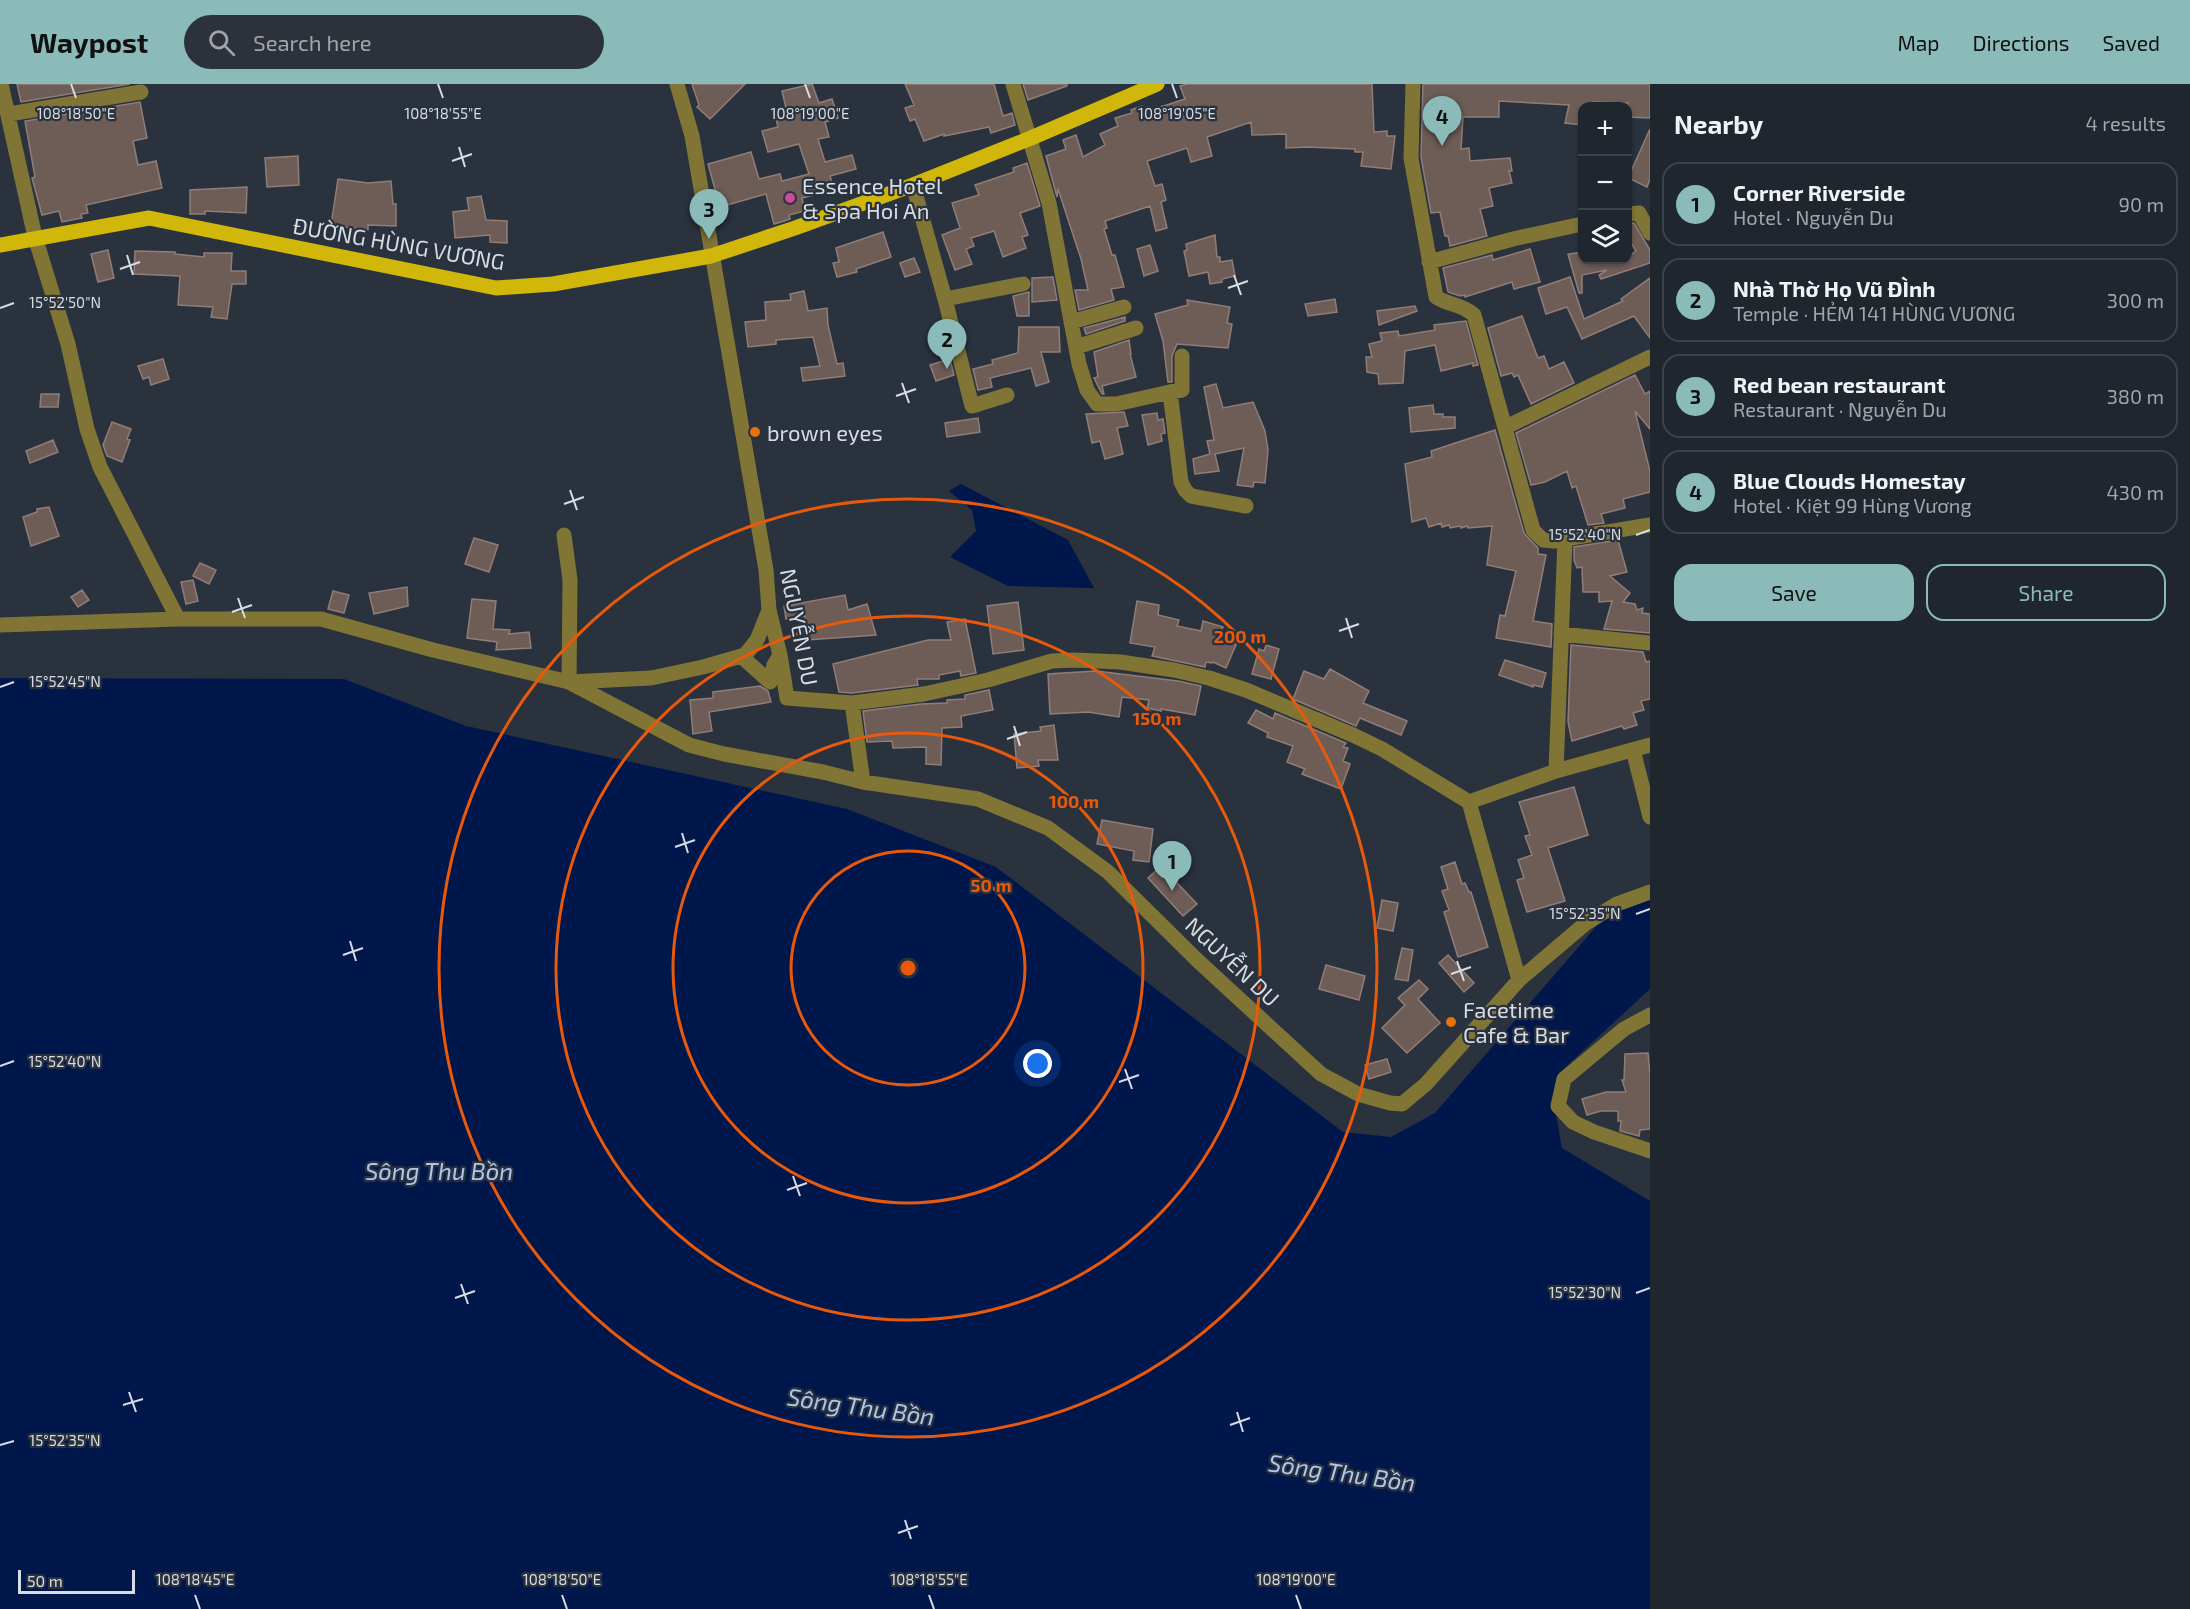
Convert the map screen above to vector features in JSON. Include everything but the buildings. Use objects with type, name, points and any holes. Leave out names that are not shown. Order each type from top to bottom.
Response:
[{"type":"main road","name":"ĐƯỜNG HÙNG VƯƠNG","points":[[0,245],[149,218],[496,288],[553,284],[711,256],[913,185],[1157,84]]},
{"type":"street","points":[[1,84],[35,237],[68,344],[87,429],[100,467],[178,619]]},
{"type":"street","name":"NGUYỄN DU","points":[[677,84],[692,136],[766,570],[769,610],[787,698],[852,703]]},
{"type":"street","points":[[1013,84],[1050,203],[1071,322],[1087,390],[1097,404],[1116,404],[1182,390],[1182,356]]},
{"type":"street","points":[[1413,84],[1411,158],[1436,297],[1442,301],[1464,306],[1474,315],[1533,530],[1543,540],[1564,540],[1650,525]]},
{"type":"street","points":[[9,114],[141,92]]},
{"type":"street","points":[[913,185],[972,406],[1007,395]]},
{"type":"street","points":[[1632,214],[1639,213],[1650,233]]},
{"type":"street","points":[[1429,262],[1513,239],[1578,225]]},
{"type":"street","points":[[945,299],[1023,284]]},
{"type":"street","points":[[1071,322],[1124,307]]},
{"type":"street","points":[[1076,347],[1136,328]]},
{"type":"street","points":[[1506,427],[1650,357]]},
{"type":"street","points":[[1170,392],[1181,482],[1185,490],[1191,496],[1246,506]]},
{"type":"street","points":[[564,535],[570,580],[569,682]]},
{"type":"street","points":[[1556,771],[1564,540]]},
{"type":"street","points":[[569,682],[651,678],[745,655],[757,640],[769,610]]},
{"type":"street","points":[[0,626],[178,619],[321,619],[433,650],[569,682],[689,745],[863,782],[852,703],[924,694],[988,680],[1052,661],[1120,662],[1209,678],[1246,690],[1382,749],[1470,802],[1519,980]]},
{"type":"street","points":[[1561,634],[1650,643]]},
{"type":"street","points":[[741,656],[770,682],[774,665],[780,655]]},
{"type":"street","points":[[1470,802],[1556,771],[1650,745]]},
{"type":"street","points":[[1633,750],[1650,817]]},
{"type":"street","name":"NGUYỄN DU","points":[[863,782],[978,800],[1048,828],[1108,872],[1197,960],[1321,1074],[1358,1094],[1390,1103],[1402,1104],[1426,1084],[1519,980],[1586,923],[1617,903],[1650,892]]},
{"type":"street","points":[[1650,1015],[1624,1029],[1564,1079],[1558,1106],[1573,1122],[1650,1151]]},
{"type":"water","points":[[961,484],[1068,540],[1094,588],[1008,586],[950,557],[976,531],[972,510],[949,491]]},
{"type":"water","name":"Sông Thu Bồn","points":[[0,678],[344,679],[466,726],[847,809],[996,867],[1343,1132],[1391,1137],[1435,1113],[1601,921],[1623,905],[1650,898],[1650,989],[1559,1073],[1554,1103],[1562,1148],[1650,1201],[1650,1609],[0,1609]]},
{"type":"place","name":"Blue Clouds Homestay","points":[[1442,146]]},
{"type":"place","name":"Essence Hotel & Spa Hoi An","points":[[790,198]]},
{"type":"place","name":"Red bean restaurant","points":[[709,239]]},
{"type":"place","name":"Nhà Thờ Họ Vũ ĐÌnh","points":[[947,369]]},
{"type":"place","name":"brown eyes","points":[[755,432]]},
{"type":"place","name":"Corner Riverside","points":[[1172,891]]},
{"type":"place","name":"Facetime Cafe & Bar","points":[[1451,1022]]}]
